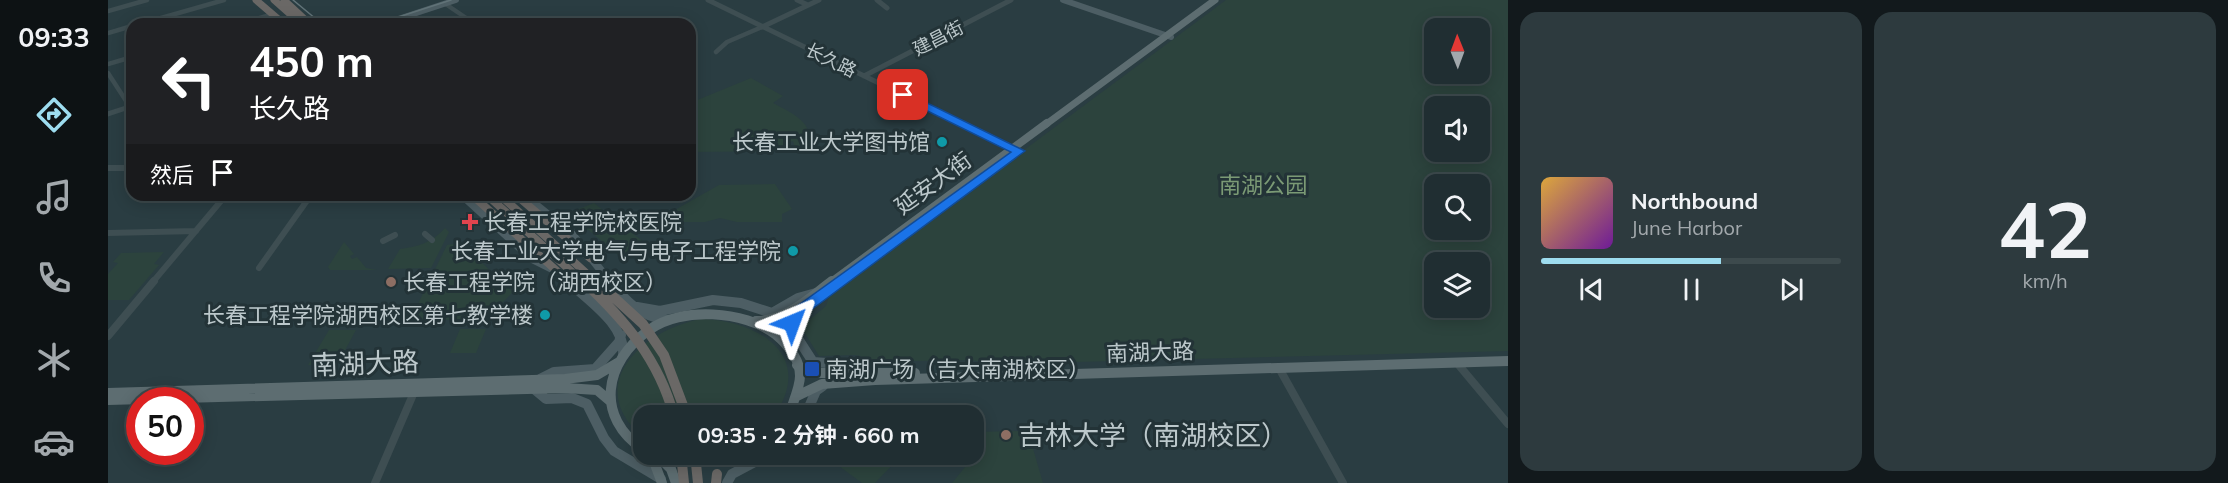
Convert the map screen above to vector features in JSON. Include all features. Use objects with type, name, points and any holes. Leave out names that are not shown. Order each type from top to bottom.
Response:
[{"type":"highway","points":[[258,0],[276,18]]},
{"type":"highway","points":[[258,0],[284,18]]},
{"type":"highway","points":[[276,0],[295,18]]},
{"type":"highway","points":[[284,0],[303,18]]},
{"type":"highway","points":[[486,201],[558,272]]},
{"type":"highway","points":[[486,201],[622,318],[653,360],[670,405]]},
{"type":"highway","points":[[507,201],[643,324],[664,355],[683,405]]},
{"type":"highway","points":[[523,201],[590,258]]},
{"type":"highway","points":[[682,465],[684,483]]},
{"type":"highway","points":[[696,465],[698,483]]},
{"type":"main road","points":[[258,0],[274,18]]},
{"type":"main road","points":[[276,0],[301,18]]},
{"type":"main road","points":[[401,18],[456,0]]},
{"type":"main road","points":[[408,18],[462,0]]},
{"type":"main road","points":[[1065,0],[1168,36]]},
{"type":"main road","name":"延安大街","points":[[795,316],[1215,0]]},
{"type":"main road","name":"延安大街","points":[[1168,36],[1220,0]]},
{"type":"main road","name":"延安大街","points":[[756,321],[779,318],[1016,150]]},
{"type":"main road","points":[[469,201],[532,259],[558,272],[621,334],[621,358]]},
{"type":"main road","points":[[531,201],[578,240],[590,258],[647,318],[658,321],[718,312],[756,321],[785,341],[797,366],[797,396],[793,405]]},
{"type":"main road","points":[[632,304],[653,311],[697,301],[726,301],[772,313],[798,298],[817,293]]},
{"type":"main road","points":[[785,341],[787,324],[795,316]]},
{"type":"main road","points":[[795,316],[793,331],[813,362],[854,365],[868,374]]},
{"type":"main road","points":[[633,440],[622,431],[614,417],[610,401],[610,385],[621,358],[642,336],[673,319]]},
{"type":"main road","points":[[621,334],[619,342],[595,369],[554,372],[535,385],[546,399],[572,398],[587,404],[597,429],[608,445],[621,457],[655,473],[662,483]]},
{"type":"main road","name":"南湖大路","points":[[797,366],[815,373],[868,374],[1508,356]]},
{"type":"main road","name":"南湖大路","points":[[535,385],[597,375],[608,371],[621,358]]},
{"type":"main road","name":"南湖大路","points":[[797,396],[830,383],[1508,362]]},
{"type":"main road","points":[[810,405],[816,391],[830,383]]},
{"type":"main road","name":"南湖大路","points":[[108,393],[535,385],[597,390],[610,401]]},
{"type":"main road","name":"南湖大路","points":[[108,400],[415,388]]},
{"type":"main road","points":[[657,465],[662,483]]},
{"type":"main road","points":[[666,465],[671,469],[676,483]]},
{"type":"main road","points":[[718,481],[730,465]]},
{"type":"main road","points":[[718,481],[749,465]]},
{"type":"street","points":[[108,11],[147,0]]},
{"type":"street","points":[[161,18],[224,0]]},
{"type":"street","name":"长久路","points":[[708,0],[1016,150]]},
{"type":"street","points":[[797,0],[808,5]]},
{"type":"street","points":[[716,52],[727,42],[819,0]]},
{"type":"street","points":[[876,0],[887,8]]},
{"type":"street","name":"建昌街","points":[[864,76],[1011,0]]},
{"type":"street","points":[[447,5],[466,18]]},
{"type":"street","points":[[260,18],[270,15]]},
{"type":"street","points":[[108,33],[126,28]]},
{"type":"street","points":[[108,64],[126,59]]},
{"type":"street","points":[[108,73],[126,98]]},
{"type":"street","points":[[108,116],[126,109]]},
{"type":"street","points":[[108,168],[126,168]]},
{"type":"street","points":[[108,336],[188,237],[196,231],[221,201]]},
{"type":"street","points":[[259,268],[307,201]]},
{"type":"street","points":[[108,233],[196,231]]},
{"type":"street","points":[[425,234],[432,240]]},
{"type":"street","points":[[383,241],[395,236]]},
{"type":"street","points":[[1456,363],[1508,424]]},
{"type":"street","points":[[1279,368],[1343,483]]},
{"type":"street","points":[[375,483],[415,388]]},
{"type":"green space","name":"南湖公园","points":[[1226,0],[1508,0],[1508,351],[1001,364],[968,360],[865,362],[861,356],[855,355],[819,356],[801,327],[826,306],[830,294]]},
{"type":"green space","points":[[751,78],[783,96],[773,103],[802,121],[809,134],[804,152],[796,152],[793,141],[778,147],[778,151],[696,152],[696,101]]},
{"type":"green space","points":[[775,184],[792,209],[782,214],[782,222],[737,222],[720,218],[705,222],[672,222],[668,218],[673,211],[691,201],[696,201],[696,198],[719,185]]},
{"type":"green space","points":[[594,203],[645,243],[621,257],[568,213]]},
{"type":"green space","points":[[445,228],[449,232],[431,268],[388,269],[400,249],[425,243]]},
{"type":"green space","points":[[344,242],[354,254],[350,256],[352,259],[357,257],[366,268],[377,270],[330,270],[328,267]]},
{"type":"green space","points":[[461,243],[513,292],[486,319],[410,320],[447,245]]},
{"type":"green space","points":[[164,252],[154,264],[159,265],[129,300],[108,300],[108,274],[118,263],[113,262],[121,253]]},
{"type":"green space","points":[[702,319],[723,321],[743,326],[760,334],[774,345],[784,358],[788,375],[786,393],[780,405],[633,405],[633,426],[626,418],[618,399],[619,380],[627,363],[641,347],[659,334]]},
{"type":"green space","points":[[460,329],[486,329],[476,353],[450,353]]},
{"type":"green space","points":[[329,330],[356,330],[337,365],[308,365]]},
{"type":"green space","points":[[928,403],[928,405],[833,405]]},
{"type":"green space","points":[[1024,431],[1029,435],[1043,483],[952,483],[966,465],[984,465],[984,432]]},
{"type":"green space","points":[[838,465],[892,465],[875,483],[862,483]]},
{"type":"tram line","points":[[293,0],[315,18]]},
{"type":"tram line","points":[[396,18],[451,0]]},
{"type":"place","name":"长春工业大学图书馆","points":[[942,142]]},
{"type":"place","name":"长春工程学院校医院","points":[[470,222]]},
{"type":"place","name":"长春工业大学电气与电子工程学院","points":[[793,251]]},
{"type":"place","name":"长春工程学院（湖西校区）","points":[[391,282]]},
{"type":"place","name":"长春工程学院湖西校区第七教学楼","points":[[545,315]]},
{"type":"place","name":"南湖广场（吉大南湖校区）","points":[[812,369]]},
{"type":"place","name":"吉林大学（南湖校区）","points":[[1006,435]]},
{"type":"route","points":[[792,323],[795,316],[806,306],[1019,151],[903,95]]}]
